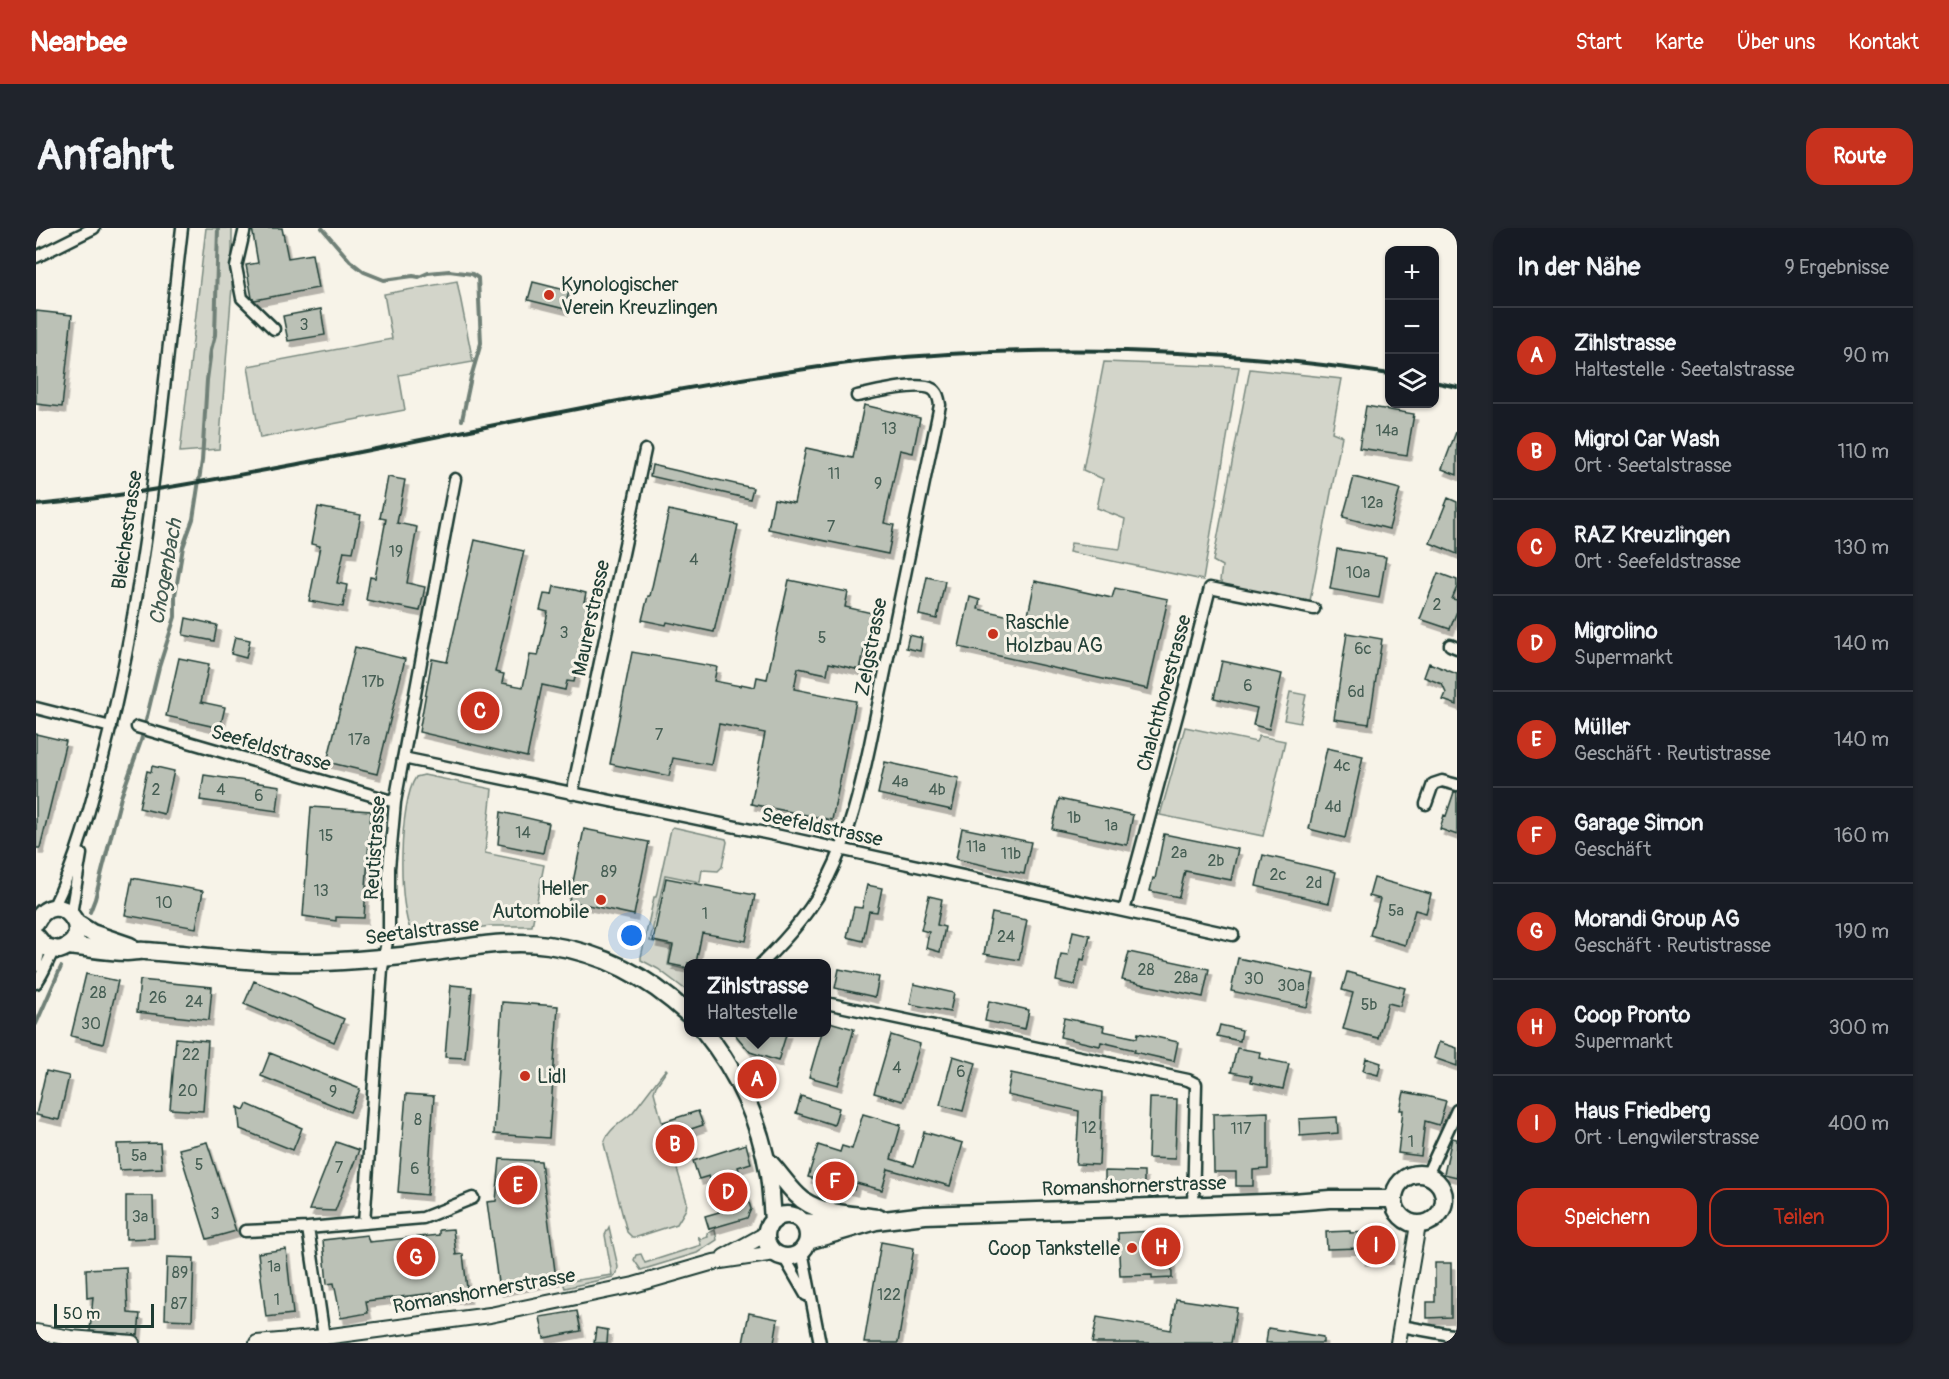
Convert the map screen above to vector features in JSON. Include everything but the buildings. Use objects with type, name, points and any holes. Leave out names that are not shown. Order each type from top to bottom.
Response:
[{"type":"main road","name":"Seetalstrasse","points":[[41,915],[66,910],[92,933],[142,950],[219,958],[315,962],[384,958],[487,945],[547,944],[588,954],[627,970],[651,983],[684,1011]]},
{"type":"main road","points":[[50,944],[77,933],[74,918]]},
{"type":"main road","name":"Seetalstrasse","points":[[50,944],[127,952],[142,950]]},
{"type":"main road","points":[[708,1037],[736,1078],[765,1157],[769,1176],[770,1248],[780,1255],[797,1255],[805,1246],[807,1228],[798,1219],[769,1176]]},
{"type":"main road","points":[[765,1157],[797,1196],[816,1208],[882,1220]]},
{"type":"main road","points":[[1414,1174],[1427,1175],[1451,1195],[1435,1219],[1418,1225],[1401,1217],[1394,1199],[1397,1186],[1401,1181],[1414,1174]]},
{"type":"main road","name":"Romanshornerstrasse","points":[[798,1219],[826,1224],[957,1213],[1192,1206],[1330,1199],[1394,1199]]},
{"type":"main road","points":[[770,1228],[786,1215],[798,1219]]},
{"type":"main road","name":"Romanshornerstrasse","points":[[805,1246],[882,1220]]},
{"type":"street","points":[[36,257],[94,228]]},
{"type":"street","name":"Bleichestrasse","points":[[74,918],[83,833],[111,727],[141,574],[182,228]]},
{"type":"street","points":[[245,228],[236,267],[242,298],[274,329]]},
{"type":"street","name":"Zelgstrasse","points":[[765,959],[806,914],[830,876],[861,783],[940,405],[933,389],[926,387],[915,386],[856,396]]},
{"type":"street","name":"Maurerstrasse","points":[[572,794],[645,450]]},
{"type":"street","name":"Reutistrasse","points":[[364,1223],[382,969],[389,930],[389,868],[395,802],[455,479]]},
{"type":"street","name":"Chalchthorestrasse","points":[[1124,910],[1210,588],[1314,609]]},
{"type":"street","points":[[36,708],[111,727]]},
{"type":"street","name":"Seefeldstrasse","points":[[137,727],[395,802]]},
{"type":"street","name":"Seefeldstrasse","points":[[404,759],[840,849],[1233,935]]},
{"type":"street","points":[[1426,804],[1433,784],[1442,781],[1457,785]]},
{"type":"street","name":"Bleichestrasse","points":[[41,915],[83,833]]},
{"type":"street","points":[[36,966],[50,944]]},
{"type":"street","points":[[36,983],[43,975],[49,958],[50,944]]},
{"type":"street","points":[[831,1004],[1188,1080],[1196,1084],[1192,1206]]},
{"type":"street","points":[[1427,1175],[1457,1110]]},
{"type":"street","points":[[245,1231],[423,1218],[473,1198]]},
{"type":"street","points":[[1398,1343],[1418,1225]]},
{"type":"street","points":[[308,1228],[324,1337]]},
{"type":"street","name":"Romanshornerstrasse","points":[[714,1262],[770,1228]]},
{"type":"street","points":[[805,1246],[812,1306],[820,1343]]},
{"type":"street","points":[[780,1255],[798,1279],[812,1306]]},
{"type":"street","name":"Romanshornerstrasse","points":[[257,1343],[324,1337],[499,1313],[634,1285],[714,1262],[780,1255]]},
{"type":"street","points":[[1401,1326],[1457,1336]]},
{"type":"street","points":[[36,1332],[72,1338],[132,1343]]},
{"type":"shaded area","points":[[206,228],[232,228],[232,287],[219,449],[180,452]]},
{"type":"shaded area","points":[[457,281],[473,362],[399,375],[405,410],[260,438],[248,366],[392,339],[384,294]]},
{"type":"shaded area","points":[[1104,362],[1239,367],[1203,580],[1069,552],[1071,543],[1120,549],[1125,519],[1097,508],[1103,479],[1083,470]]},
{"type":"shaded area","points":[[1250,369],[1342,379],[1332,432],[1342,436],[1310,601],[1227,586],[1220,581],[1222,566],[1213,561]]},
{"type":"shaded area","points":[[1290,692],[1306,695],[1300,723],[1284,720]]},
{"type":"shaded area","points":[[1185,727],[1256,742],[1259,736],[1285,741],[1263,836],[1160,815]]},
{"type":"shaded area","points":[[424,775],[492,789],[485,853],[544,865],[532,926],[490,926],[421,936],[412,933],[407,920],[402,879],[403,830],[410,790],[416,777]]},
{"type":"shaded area","points":[[673,827],[726,839],[727,842],[722,867],[718,871],[702,870],[700,882],[665,875],[650,941],[671,946],[668,965],[684,969],[684,988],[658,969],[641,960]]},
{"type":"shaded area","points":[[666,1069],[654,1092],[667,1141],[662,1143],[668,1163],[677,1169],[687,1202],[686,1209],[677,1224],[632,1237],[627,1232],[604,1144],[608,1134],[633,1112]]},
{"type":"shaded area","points":[[609,1227],[618,1267],[617,1273],[613,1277],[565,1288],[563,1282],[612,1275],[605,1235]]},
{"type":"shaded area","points":[[715,1230],[717,1240],[697,1253],[641,1270],[634,1260],[636,1255],[641,1254],[645,1263],[701,1245],[698,1236],[701,1239],[708,1237],[707,1233]]},
{"type":"waterway","name":"Chogenbach","points":[[90,912],[121,797],[141,741],[159,667],[175,617],[175,595],[183,547],[193,519],[202,461],[207,380],[215,335],[218,228]]},
{"type":"waterway","points":[[322,228],[350,261],[364,272],[384,280],[419,277],[428,273],[449,271],[472,274],[478,278],[481,343],[462,420]]},
{"type":"waterway","name":"Chogenbach","points":[[36,1024],[61,967]]},
{"type":"railway","points":[[36,505],[141,492],[314,461],[709,384],[879,359],[992,352],[1142,351],[1291,361],[1385,373]]},
{"type":"railway","points":[[1439,383],[1457,387]]},
{"type":"place","name":"Kynologischer Verein Kreuzlingen","points":[[549,295]]},
{"type":"place","name":"Raschle Holzbau AG","points":[[993,634]]},
{"type":"place","name":"RAZ Kreuzlingen","points":[[480,711]]},
{"type":"place","name":"Heller Automobile","points":[[601,900]]},
{"type":"place","name":"Lidl","points":[[525,1076]]},
{"type":"place","name":"Zihlstrasse","points":[[757,1079]]},
{"type":"place","name":"Migrol Car Wash","points":[[675,1144]]},
{"type":"place","name":"Garage Simon","points":[[835,1181]]},
{"type":"place","name":"Müller","points":[[518,1185]]},
{"type":"place","name":"Migrolino","points":[[728,1192]]},
{"type":"place","name":"Haus Friedberg","points":[[1376,1245]]},
{"type":"place","name":"Coop Pronto","points":[[1161,1247]]},
{"type":"place","name":"Coop Tankstelle","points":[[1132,1248]]},
{"type":"place","name":"Morandi Group AG","points":[[416,1257]]}]
